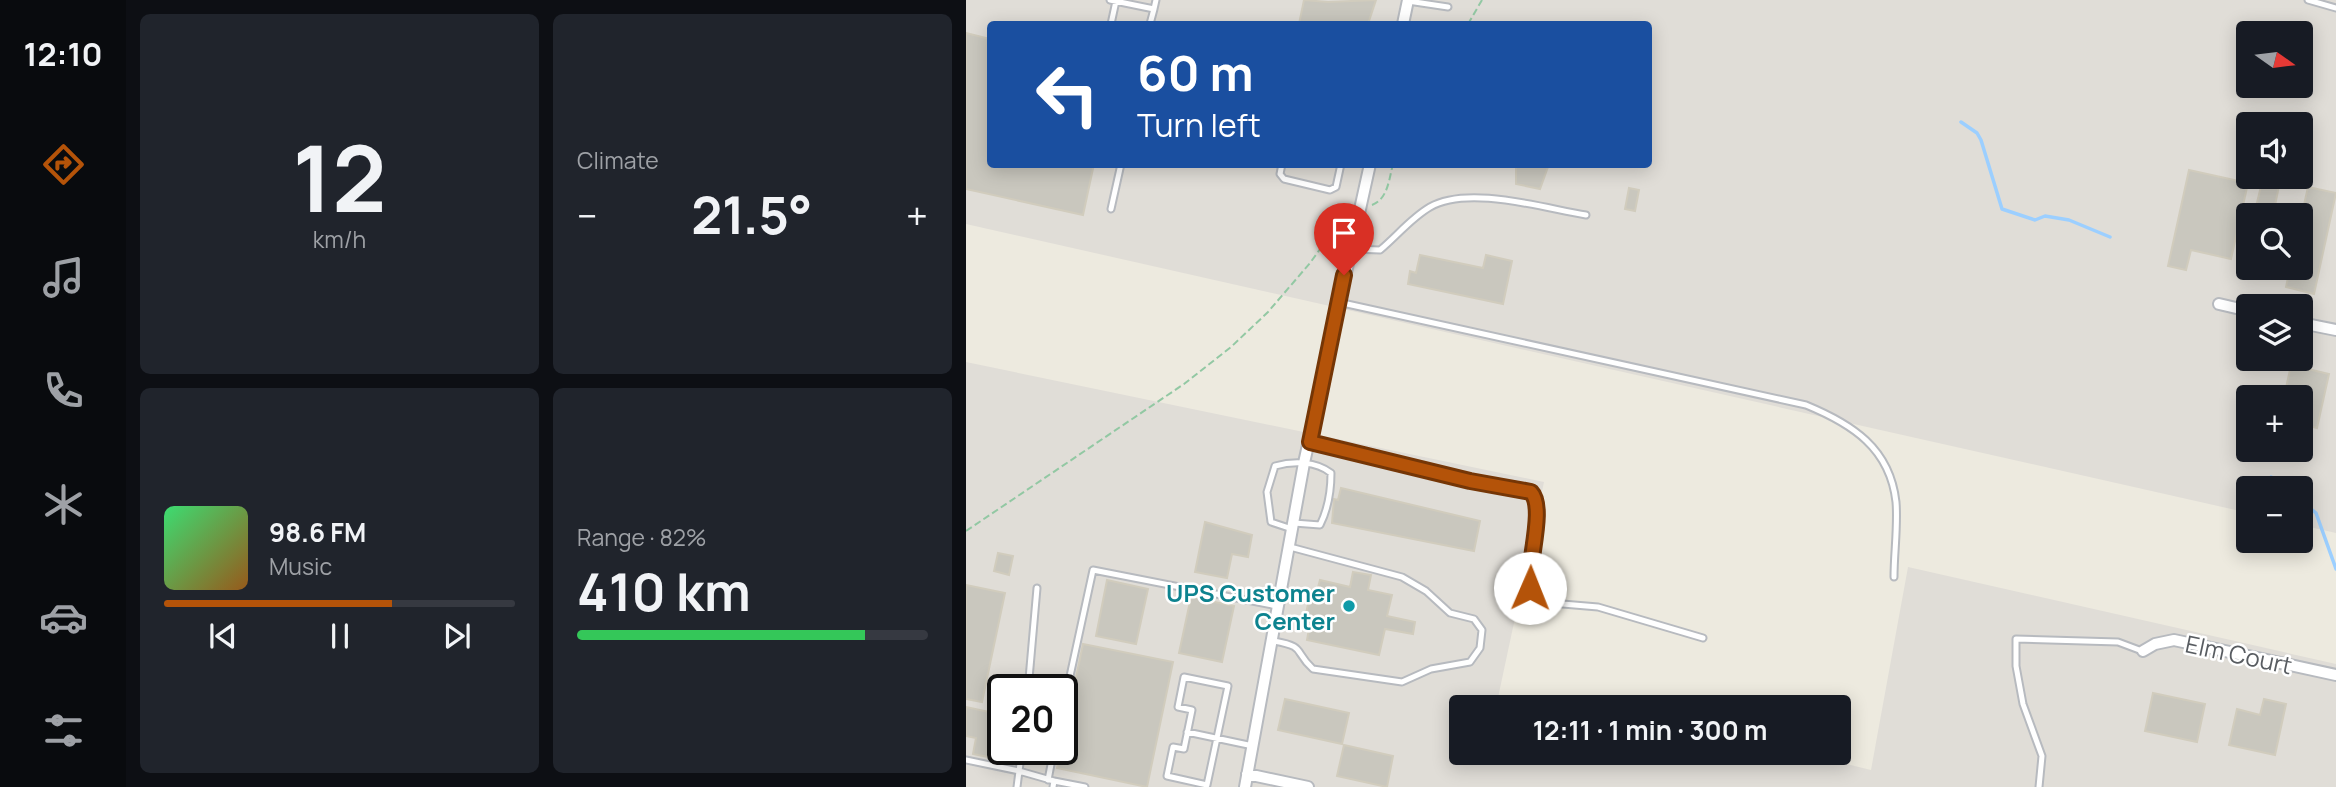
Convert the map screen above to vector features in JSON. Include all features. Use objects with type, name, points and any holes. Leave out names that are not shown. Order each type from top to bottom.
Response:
[{"type":"street","points":[[1404,21],[1408,1]]},
{"type":"street","points":[[1245,787],[1274,641],[1304,463],[1358,207],[1369,168]]},
{"type":"street","points":[[2218,304],[2236,308]]},
{"type":"street","points":[[2313,325],[2336,330]]},
{"type":"street","name":"Elm Court","points":[[2143,651],[2155,644],[2174,640],[2336,675]]},
{"type":"street","points":[[1247,774],[1308,787]]},
{"type":"lane","points":[[1151,21],[1156,0]]},
{"type":"lane","points":[[2308,0],[2336,8]]},
{"type":"lane","points":[[1111,21],[1113,1],[1154,9]]},
{"type":"lane","points":[[1408,1],[1448,7]]},
{"type":"lane","points":[[1111,209],[1120,168]]},
{"type":"lane","points":[[1281,168],[1280,174],[1284,179],[1330,190],[1336,187],[1340,168]]},
{"type":"lane","points":[[1350,249],[1380,250],[1416,216],[1449,198],[1504,201],[1586,215]]},
{"type":"lane","points":[[1338,302],[1806,405],[1845,421],[1867,440],[1891,482],[1896,502],[1894,577]]},
{"type":"lane","points":[[1310,442],[1470,481],[1531,492],[1537,502],[1537,513],[1529,580],[1534,597],[1539,602],[1598,607],[1703,638]]},
{"type":"lane","points":[[1289,462],[1304,463],[1327,470],[1331,474],[1326,514],[1320,525],[1294,526],[1271,522],[1267,492],[1275,466],[1289,462]]},
{"type":"lane","points":[[1274,641],[1294,644],[1313,668],[1402,682],[1431,669],[1469,662],[1480,648],[1482,630],[1474,619],[1450,613],[1426,591],[1402,577],[1290,547]]},
{"type":"lane","points":[[1070,674],[1093,570],[1280,607]]},
{"type":"lane","points":[[1029,674],[1037,588]]},
{"type":"lane","points":[[2039,787],[2042,756],[2023,704],[2016,666],[2016,639],[2118,642],[2143,651]]},
{"type":"lane","points":[[1184,677],[1228,686],[1217,739],[1207,785],[1167,776],[1173,747],[1184,749],[1192,710],[1178,707],[1184,677]]},
{"type":"lane","points":[[1187,732],[1253,746]]},
{"type":"lane","points":[[966,760],[1019,771],[1052,783],[1085,787]]},
{"type":"lane","points":[[1017,787],[1020,765]]},
{"type":"lane","points":[[1052,783],[1054,765]]},
{"type":"path","points":[[1470,21],[1482,0]]},
{"type":"path","points":[[966,531],[1154,405],[1231,347],[1268,312],[1310,263],[1322,245],[1337,212],[1378,202],[1386,191],[1392,168]]},
{"type":"shaded area","points":[[966,0],[2336,0],[2336,533],[2313,528],[2313,476],[2236,476],[2236,510],[966,224]]},
{"type":"shaded area","points":[[966,362],[1544,482],[1499,695],[1449,695],[1449,765],[1851,765],[1871,770],[1908,567],[2336,664],[2336,787],[966,787]]},
{"type":"building","points":[[1304,0],[1376,0],[1369,21],[1300,21]]},
{"type":"building","points":[[966,33],[987,38],[987,168],[1093,168],[1083,215],[966,189]]},
{"type":"building","points":[[1516,168],[1548,168],[1540,189],[1516,184]]},
{"type":"building","points":[[2189,170],[2236,180],[2236,189],[2247,189],[2244,203],[2236,203],[2236,237],[2231,259],[2191,250],[2186,270],[2168,266]]},
{"type":"building","points":[[1629,188],[1639,190],[1635,211],[1625,209]]},
{"type":"building","points":[[2260,189],[2278,189],[2275,203],[2257,203]]},
{"type":"building","points":[[2308,189],[2336,193],[2314,294],[2286,287],[2287,280],[2313,280],[2313,203],[2304,203]]},
{"type":"building","points":[[1420,255],[1483,268],[1486,255],[1512,261],[1503,304],[1408,284],[1410,271],[1416,273]]},
{"type":"building","points":[[2313,370],[2329,374],[2317,428],[2313,427],[2313,385],[2287,385],[2290,371]]},
{"type":"building","points":[[1341,488],[1480,521],[1474,551],[1332,523],[1334,499],[1338,500]]},
{"type":"building","points":[[1205,522],[1252,535],[1248,557],[1232,554],[1227,578],[1195,572]]},
{"type":"building","points":[[998,553],[1013,556],[1009,575],[994,571]]},
{"type":"building","name":"UPS Customer Center","points":[[1353,572],[1371,575],[1368,590],[1392,595],[1387,616],[1415,622],[1413,634],[1385,629],[1379,655],[1307,640],[1309,629],[1303,628],[1311,590],[1317,591],[1320,580],[1350,587]]},
{"type":"building","points":[[1107,580],[1148,589],[1136,644],[1096,636]]},
{"type":"building","points":[[966,585],[1005,593],[982,702],[966,699]]},
{"type":"building","points":[[1191,597],[1234,606],[1222,662],[1179,653]]},
{"type":"building","points":[[1083,644],[1173,662],[1147,787],[1057,768],[1058,765],[1078,765],[1077,674]]},
{"type":"building","points":[[2153,693],[2205,704],[2197,742],[2145,731]]},
{"type":"building","points":[[1285,699],[1349,713],[1342,744],[1278,730]]},
{"type":"building","points":[[2264,699],[2286,704],[2275,755],[2229,745],[2237,709],[2260,715]]},
{"type":"building","points":[[966,707],[987,712],[987,757],[973,754],[976,738],[966,736]]},
{"type":"building","points":[[1344,745],[1393,756],[1387,787],[1337,776]]},
{"type":"waterway","points":[[1961,122],[1977,133],[1981,140],[2002,209],[2035,220],[2045,216],[2069,220],[2110,237]]},
{"type":"waterway","points":[[2313,511],[2336,569]]},
{"type":"place","name":"UPS Customer Center","points":[[1349,606]]},
{"type":"route","points":[[1344,275],[1310,442],[1470,481],[1531,492],[1537,502],[1537,513],[1530,552],[1530,588]]}]
